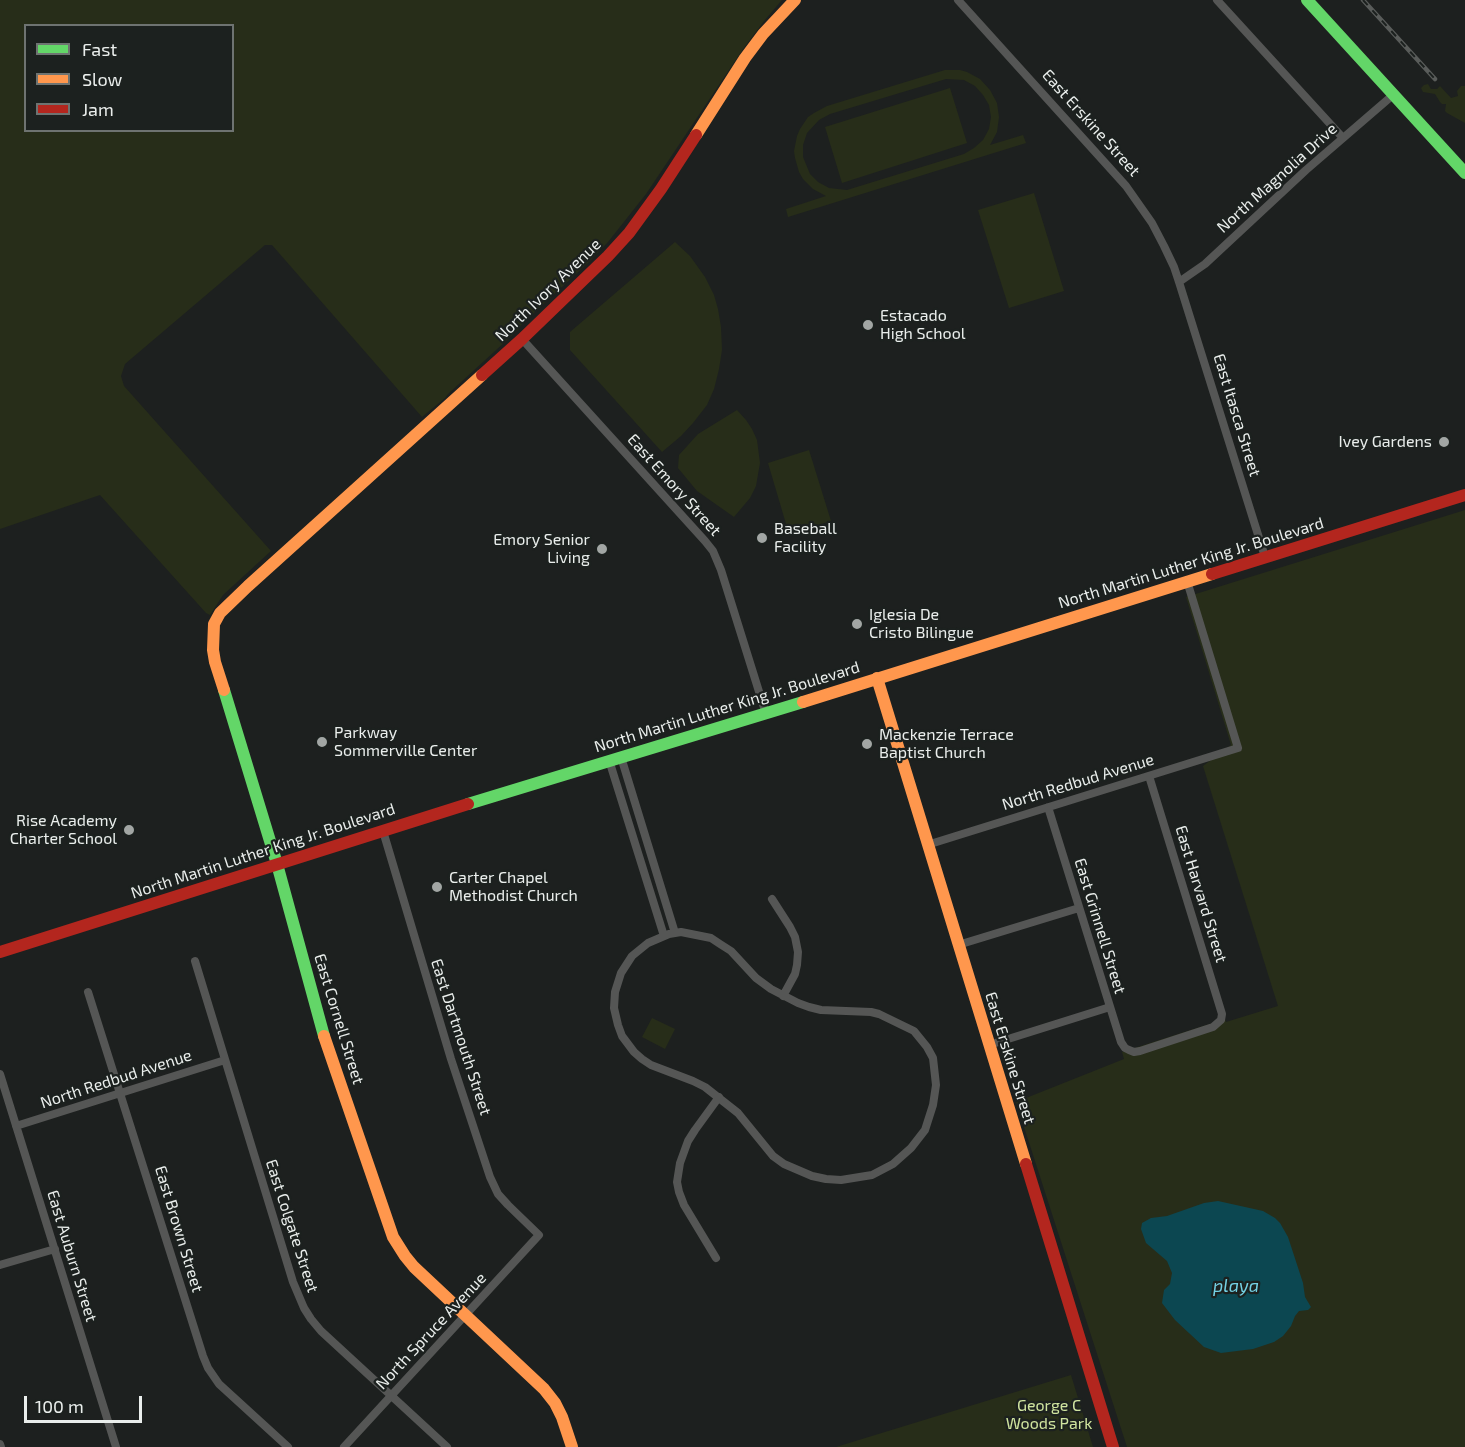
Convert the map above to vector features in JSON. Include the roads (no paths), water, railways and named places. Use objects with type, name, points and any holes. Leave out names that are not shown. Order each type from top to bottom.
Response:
[{"type":"street","name":"North Ivory Avenue","points":[[276,561],[522,339],[590,275],[629,233],[661,189],[745,58],[763,34],[795,0]]},
{"type":"street","name":"East Erskine Street","points":[[958,0],[1126,186],[1152,223],[1179,282]]},
{"type":"street","points":[[1217,0],[1343,138]]},
{"type":"street","points":[[1308,0],[1465,173]]},
{"type":"street","name":"North Magnolia Drive","points":[[1179,282],[1205,264],[1306,170],[1393,95]]},
{"type":"street","name":"East Itasca Street","points":[[1179,282],[1265,557]]},
{"type":"street","name":"East Emory Street","points":[[522,339],[705,540],[713,552],[721,570],[766,714]]},
{"type":"street","name":"North Martin Luther King Jr. Boulevard","points":[[0,952],[1465,495]]},
{"type":"street","name":"East Cornell Street","points":[[276,561],[220,614],[214,624],[213,650],[277,864],[324,1035],[393,1237],[414,1268],[544,1389],[562,1417],[572,1447]]},
{"type":"street","name":"North Redbud Avenue","points":[[927,845],[1238,748],[1187,581]]},
{"type":"street","name":"East Erskine Street","points":[[877,678],[1113,1447]]},
{"type":"street","points":[[615,759],[675,933]]},
{"type":"street","points":[[615,759],[664,936]]},
{"type":"street","name":"East Harvard Street","points":[[1129,1050],[1140,1051],[1213,1027],[1221,1020],[1222,1014],[1149,776]]},
{"type":"street","name":"East Grinnell Street","points":[[1048,807],[1121,1042],[1129,1050]]},
{"type":"street","name":"East Dartmouth Street","points":[[382,831],[451,1059],[490,1177],[498,1194],[508,1206],[539,1235]]},
{"type":"street","points":[[772,899],[795,937],[798,952],[795,974],[783,996]]},
{"type":"street","points":[[958,945],[1079,908]]},
{"type":"street","points":[[675,933],[711,938],[731,951],[756,978],[771,989],[809,1007],[881,1014],[914,1031],[933,1059],[935,1096],[926,1130],[911,1148],[893,1164],[872,1175],[851,1179],[826,1179],[812,1176],[784,1164],[773,1156],[748,1124],[705,1087],[651,1065],[642,1059],[627,1043],[618,1025],[614,1000],[617,983],[626,965],[638,950],[648,943],[675,933]]},
{"type":"street","name":"East Colgate Street","points":[[195,961],[293,1282],[304,1308],[321,1330],[447,1447]]},
{"type":"street","name":"East Brown Street","points":[[88,992],[208,1368],[219,1384],[288,1447]]},
{"type":"street","points":[[989,1045],[1110,1007]]},
{"type":"street","name":"North Redbud Avenue","points":[[16,1126],[225,1060]]},
{"type":"street","name":"East Auburn Street","points":[[0,1074],[116,1447]]},
{"type":"street","points":[[716,1258],[684,1205],[678,1182],[680,1163],[688,1142],[719,1097]]},
{"type":"street","name":"North Spruce Avenue","points":[[344,1447],[539,1235]]},
{"type":"street","points":[[0,1265],[55,1249]]},
{"type":"water","name":"playa","points":[[1218,1201],[1263,1211],[1280,1223],[1288,1237],[1303,1283],[1305,1297],[1311,1307],[1308,1310],[1299,1311],[1283,1336],[1274,1342],[1253,1349],[1221,1353],[1204,1347],[1175,1320],[1162,1303],[1164,1290],[1170,1284],[1172,1273],[1167,1261],[1146,1243],[1141,1229],[1142,1223],[1151,1218],[1167,1216],[1204,1203]]},
{"type":"railway","points":[[1363,0],[1435,79]]},
{"type":"place","name":"Estacado High School","points":[[868,325]]},
{"type":"place","name":"Ivey Gardens","points":[[1444,442]]},
{"type":"place","name":"Baseball Facility","points":[[762,538]]},
{"type":"place","name":"Emory Senior Living","points":[[602,549]]},
{"type":"place","name":"Iglesia De Cristo Bilingue","points":[[857,624]]},
{"type":"place","name":"Parkway Sommerville Center","points":[[322,742]]},
{"type":"place","name":"Mackenzie Terrace Baptist Church","points":[[867,744]]},
{"type":"place","name":"Rise Academy Charter School","points":[[129,830]]},
{"type":"place","name":"Carter Chapel Methodist Church","points":[[437,887]]},
{"type":"park label","name":"George C Woods Park","points":[[1049,1415]]}]
